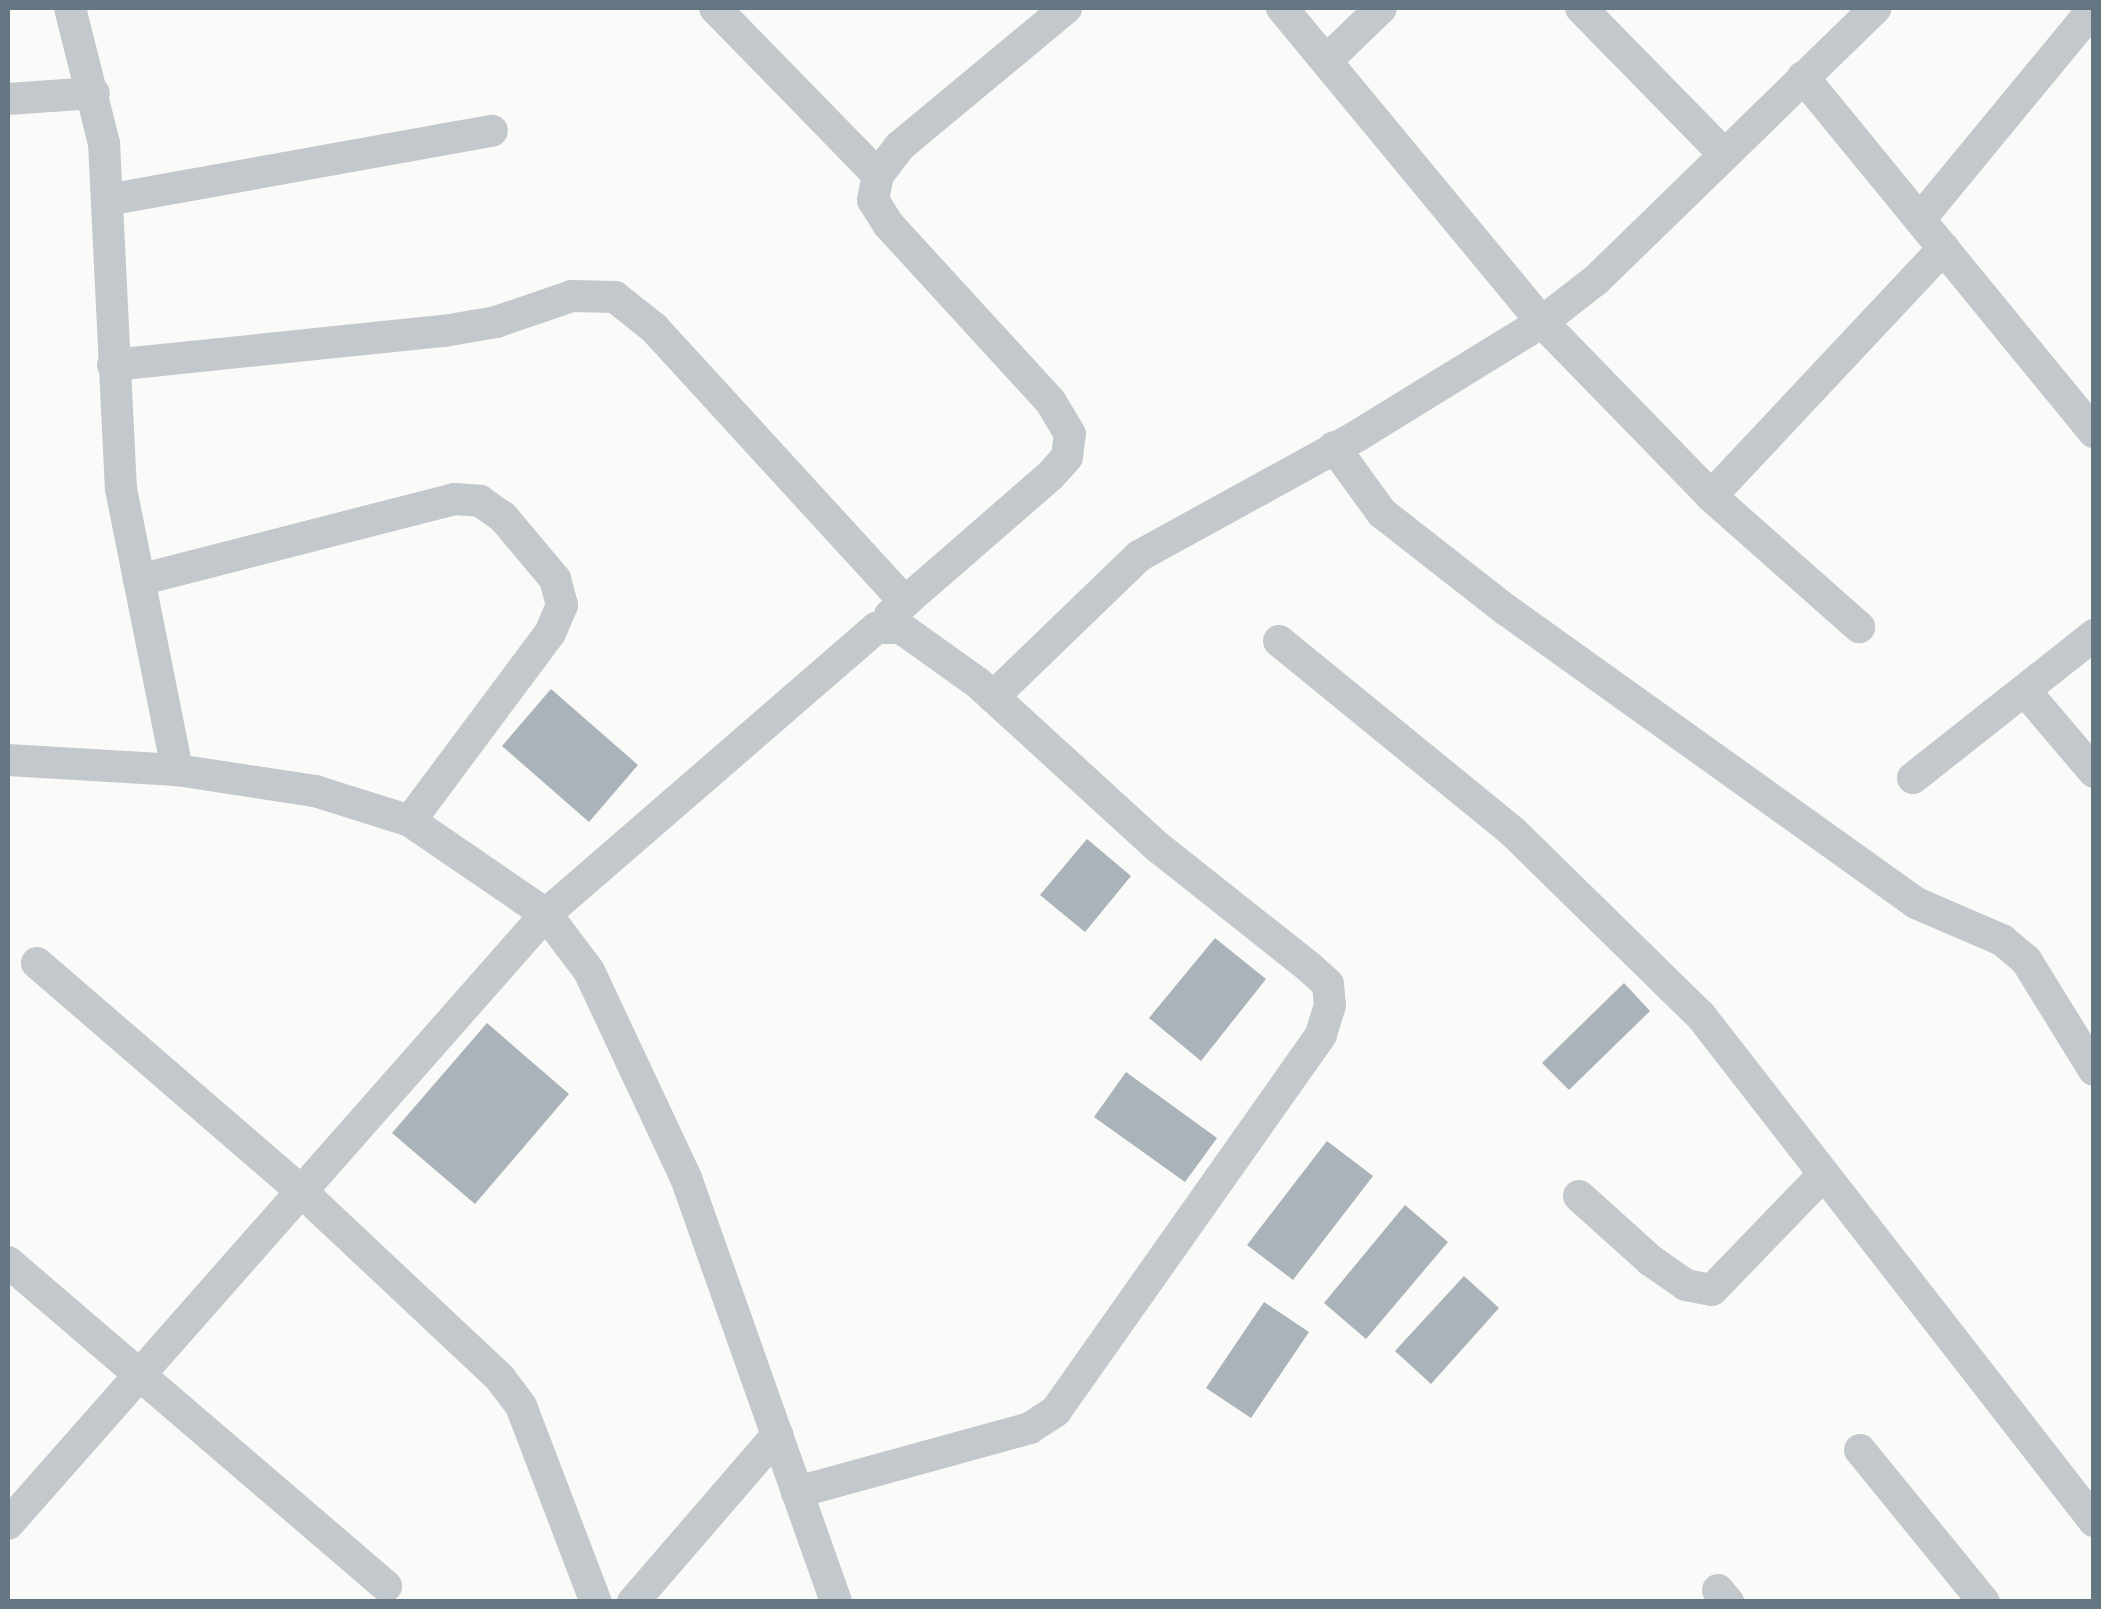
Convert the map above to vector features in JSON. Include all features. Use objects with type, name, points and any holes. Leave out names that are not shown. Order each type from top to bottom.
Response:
[{"type":"street","points":[[70,8],[94,94],[106,200],[121,489],[177,770]]},
{"type":"street","points":[[715,8],[878,175]]},
{"type":"street","points":[[8,1524],[546,914],[1050,476],[1067,457],[1070,434],[1051,402],[888,224],[873,200],[878,175],[900,146],[1066,8]]},
{"type":"street","points":[[1282,8],[1542,322],[1711,496],[1858,627]]},
{"type":"street","points":[[1327,60],[1381,8]]},
{"type":"street","points":[[1581,8],[1724,154]]},
{"type":"street","points":[[1921,218],[2094,8]]},
{"type":"street","points":[[994,697],[1139,556],[1334,448],[1542,322],[1596,280],[1872,9]]},
{"type":"street","points":[[1803,77],[2094,432]]},
{"type":"street","points":[[8,99],[94,94]]},
{"type":"street","points":[[106,200],[492,131]]},
{"type":"street","points":[[1711,496],[1944,248]]},
{"type":"street","points":[[113,365],[444,331],[496,322],[572,296],[615,297],[654,328],[905,602]]},
{"type":"street","points":[[1334,448],[1382,513],[1505,609],[1916,904],[2014,950],[2047,990],[2094,1070]]},
{"type":"street","points":[[139,580],[454,499],[480,501],[503,516],[555,580],[562,606],[550,633],[410,821]]},
{"type":"street","points":[[798,1492],[1030,1428],[1056,1412],[1321,1035],[1330,1005],[1328,984],[1159,848],[994,697],[901,628],[876,628]]},
{"type":"street","points":[[1912,778],[2094,635]]},
{"type":"street","points":[[1279,641],[1513,832],[1700,1016],[2094,1520]]},
{"type":"street","points":[[2026,692],[2094,772]]},
{"type":"street","points":[[8,760],[177,770],[315,791],[410,821],[546,914],[589,972],[686,1178],[836,1602]]},
{"type":"street","points":[[37,963],[301,1191],[462,1338],[521,1406],[596,1602]]},
{"type":"street","points":[[1579,1196],[1650,1260],[1686,1284],[1712,1290],[1824,1174]]},
{"type":"street","points":[[8,1262],[386,1586]]},
{"type":"street","points":[[633,1602],[777,1435]]},
{"type":"street","points":[[1860,1450],[1984,1602]]},
{"type":"building","points":[[551,689],[638,765],[589,822],[502,746]]},
{"type":"building","points":[[1087,839],[1131,876],[1085,932],[1040,895]]},
{"type":"building","points":[[1215,938],[1266,979],[1201,1061],[1149,1018]]},
{"type":"building","points":[[1624,983],[1650,1011],[1569,1090],[1542,1063]]},
{"type":"building","points":[[487,1023],[569,1094],[475,1204],[392,1133]]},
{"type":"building","points":[[1126,1072],[1217,1138],[1185,1182],[1094,1117]]},
{"type":"building","points":[[1327,1141],[1373,1176],[1293,1280],[1247,1245]]},
{"type":"building","points":[[1405,1205],[1448,1242],[1366,1339],[1324,1303]]},
{"type":"building","points":[[1464,1276],[1499,1308],[1431,1384],[1395,1351]]},
{"type":"building","points":[[1264,1302],[1309,1332],[1251,1418],[1206,1388]]}]
